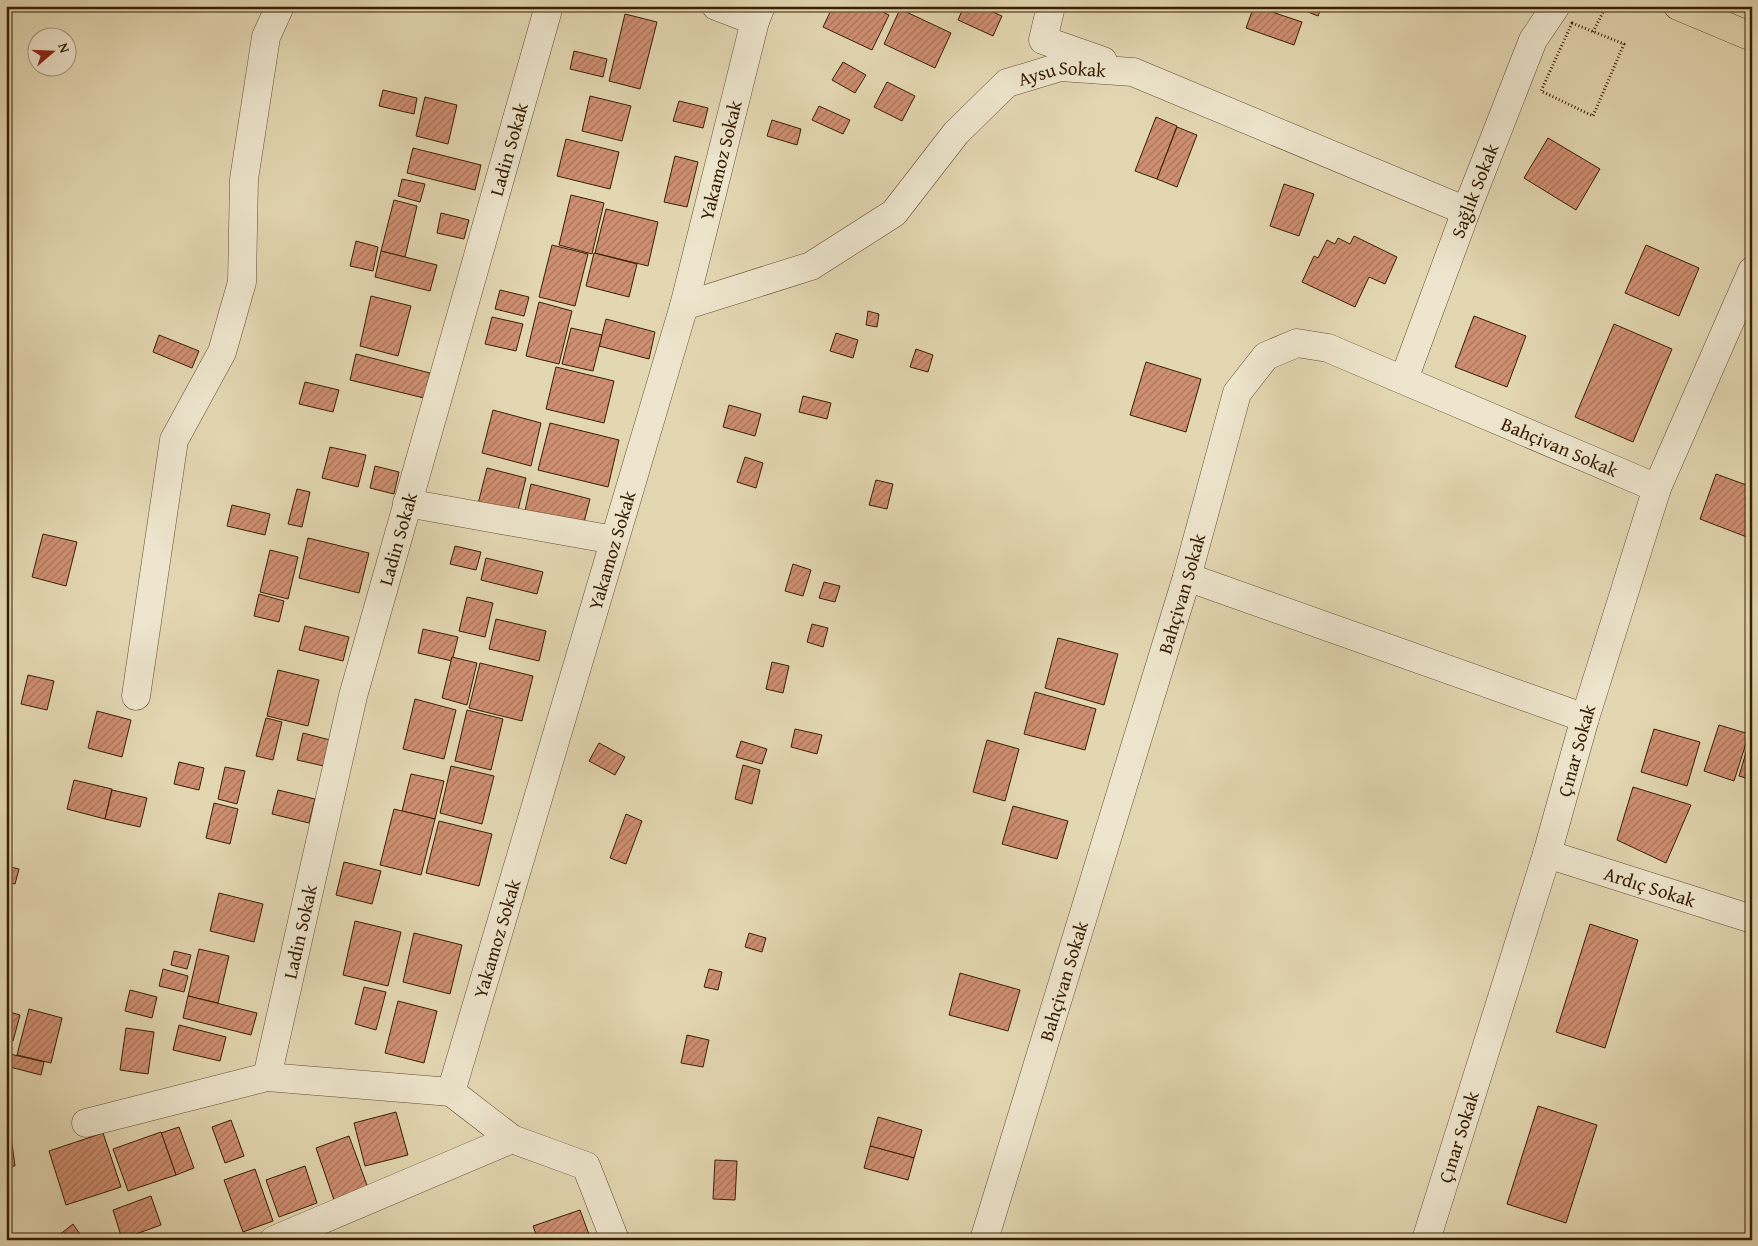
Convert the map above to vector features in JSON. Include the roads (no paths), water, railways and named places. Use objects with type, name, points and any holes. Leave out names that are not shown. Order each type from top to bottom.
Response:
[{"type":"main road","points":[[1678,6],[1752,37]]},
{"type":"street","points":[[136,696],[174,440],[222,352],[242,282],[244,179],[266,37],[280,6]]},
{"type":"street","name":"Ladin Sokak","points":[[267,1077],[352,696],[549,6]]},
{"type":"street","points":[[716,6],[758,14]]},
{"type":"street","points":[[1052,6],[1043,40],[1133,72]]},
{"type":"street","name":"Sağlık Sokak","points":[[1404,379],[1466,211],[1533,40],[1556,6]]},
{"type":"street","name":"Yakamoz Sokak","points":[[451,1092],[684,306],[758,14]]},
{"type":"street","name":"Aysu Sokak","points":[[684,306],[811,266],[894,213],[956,133],[1007,83],[1060,68],[1133,72],[1466,211]]},
{"type":"street","name":"Çınar Sokak","points":[[1426,1240],[1546,854],[1584,718],[1657,488],[1752,271]]},
{"type":"street","name":"Bahçivan Sokak","points":[[984,1240],[1187,576],[1237,392],[1266,356],[1297,343],[1328,348],[1657,488]]},
{"type":"street","points":[[407,503],[614,540]]},
{"type":"street","points":[[1187,576],[1584,718]]},
{"type":"street","name":"Ardıç Sokak","points":[[1546,854],[1752,919]]},
{"type":"street","points":[[86,1123],[267,1077],[451,1092],[512,1139],[586,1166],[615,1240]]},
{"type":"street","points":[[274,1240],[512,1139]]}]
